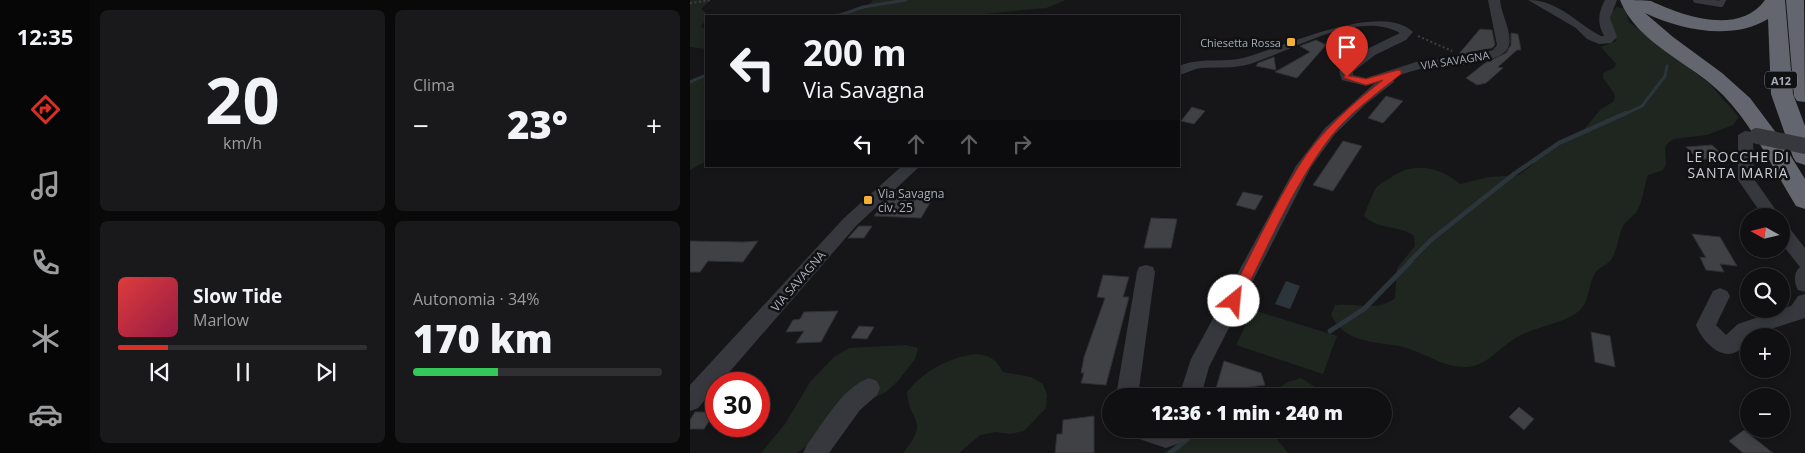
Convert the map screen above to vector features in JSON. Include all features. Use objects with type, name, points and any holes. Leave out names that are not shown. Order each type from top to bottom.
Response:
[{"type":"highway","points":[[1628,0],[1645,24],[1732,93],[1750,114],[1805,200]]},
{"type":"highway","points":[[1639,0],[1652,9],[1671,17],[1718,24],[1736,24],[1759,17],[1775,0]]},
{"type":"highway","name":"A12","points":[[1775,0],[1782,94],[1805,157]]},
{"type":"highway","name":"A12","points":[[1794,0],[1805,96]]},
{"type":"street","name":"VIA SAVAGNA","points":[[1407,32],[1403,37],[1379,47],[1355,62],[1346,71],[1347,77],[1366,82],[1416,66],[1465,60],[1497,53],[1504,46],[1503,35],[1495,12],[1494,0]]},
{"type":"street","points":[[1534,0],[1580,26],[1591,36],[1599,40],[1607,40],[1611,37],[1603,24],[1603,12],[1611,0]]},
{"type":"street","points":[[1180,71],[1190,67],[1245,61],[1343,26],[1382,22],[1397,25],[1407,32]]},
{"type":"street","points":[[1192,388],[1199,366],[1304,166],[1330,131],[1361,101],[1398,73]]},
{"type":"street","points":[[1766,208],[1746,180],[1745,136],[1757,136],[1805,146]]},
{"type":"street","name":"VIA SAVAGNA","points":[[690,401],[850,222],[911,167]]},
{"type":"street","points":[[1790,241],[1805,262]]},
{"type":"street","points":[[1127,388],[1146,272]]},
{"type":"street","points":[[1805,273],[1805,284]]},
{"type":"street","points":[[1720,296],[1706,325],[1713,338],[1722,344],[1731,345],[1745,330],[1798,312],[1805,302]]},
{"type":"street","points":[[815,453],[852,403],[869,388]]},
{"type":"lane","points":[[1696,0],[1721,4],[1723,0]]},
{"type":"path","points":[[690,3],[712,0]]},
{"type":"path","points":[[1407,32],[1440,45],[1465,60]]},
{"type":"shaded area","points":[[690,0],[710,0],[701,9],[709,15],[705,15],[705,21],[701,26],[705,29],[705,49],[690,47]]},
{"type":"shaded area","points":[[873,0],[1066,0],[1046,8],[972,15],[823,15],[855,10],[869,4]]},
{"type":"shaded area","points":[[1617,7],[1625,9],[1629,22],[1710,84],[1739,117],[1733,125],[1707,135],[1674,139],[1669,142],[1665,147],[1666,164],[1663,170],[1648,175],[1639,207],[1622,228],[1615,253],[1611,260],[1594,275],[1586,301],[1581,309],[1576,314],[1561,321],[1519,336],[1488,359],[1474,366],[1467,367],[1449,365],[1408,348],[1360,339],[1344,331],[1331,315],[1335,305],[1373,306],[1381,305],[1395,298],[1397,268],[1415,246],[1414,236],[1402,230],[1382,226],[1364,216],[1376,188],[1398,173],[1416,168],[1425,168],[1443,173],[1460,184],[1489,177],[1519,175],[1540,156],[1580,134],[1601,109],[1613,102],[1615,98],[1614,93],[1603,78],[1603,73],[1614,68],[1616,64],[1601,47],[1616,41],[1610,19],[1611,12]]},
{"type":"shaded area","points":[[705,74],[705,162],[690,170],[690,81]]},
{"type":"shaded area","points":[[1286,281],[1300,286],[1290,309],[1275,304]]},
{"type":"shaded area","points":[[1253,310],[1337,336],[1323,374],[1236,345]]},
{"type":"shaded area","points":[[906,345],[918,348],[915,359],[898,381],[886,392],[870,400],[797,453],[761,453],[785,424],[810,382],[834,357],[849,348]]},
{"type":"shaded area","points":[[976,354],[993,359],[1003,372],[1031,377],[1043,384],[1047,395],[1046,408],[1024,431],[1010,434],[995,432],[980,435],[959,453],[903,453],[916,433],[917,427],[907,392],[913,384],[938,366],[956,358]]},
{"type":"shaded area","points":[[1301,378],[1316,388],[1279,388],[1288,382]]},
{"type":"shaded area","points":[[1189,438],[1276,438],[1288,453],[1163,453]]},
{"type":"building","points":[[1480,29],[1492,30],[1495,45],[1492,48],[1458,55]]},
{"type":"building","points":[[1511,33],[1518,34],[1521,50],[1517,50],[1498,67],[1503,68],[1486,83],[1477,85],[1466,78],[1485,63],[1506,53],[1511,45]]},
{"type":"building","points":[[1316,40],[1326,45],[1297,78],[1275,72],[1310,52],[1300,46]]},
{"type":"building","points":[[1274,57],[1276,70],[1256,66],[1258,63]]},
{"type":"building","points":[[1386,96],[1403,101],[1383,123],[1368,118]]},
{"type":"building","points":[[1192,107],[1205,111],[1194,124],[1181,121]]},
{"type":"building","points":[[1343,141],[1362,146],[1333,191],[1313,185]]},
{"type":"building","points":[[1712,145],[1724,156],[1699,160],[1686,147]]},
{"type":"building","points":[[899,188],[914,190],[911,195],[934,196],[921,218],[874,216],[883,204]]},
{"type":"building","points":[[1243,192],[1263,196],[1255,210],[1236,205]]},
{"type":"building","points":[[1151,218],[1177,219],[1171,248],[1144,248]]},
{"type":"building","points":[[859,226],[872,226],[864,238],[848,238]]},
{"type":"building","points":[[1692,234],[1720,237],[1737,266],[1720,264],[1724,272],[1706,270],[1700,257],[1706,258]]},
{"type":"building","points":[[690,241],[758,241],[743,262],[708,261],[700,272],[690,272]]},
{"type":"building","points":[[1103,275],[1129,277],[1123,297],[1129,297],[1106,385],[1081,383],[1084,373],[1081,373],[1084,357],[1105,298],[1097,297]]},
{"type":"building","points":[[838,311],[821,342],[796,343],[804,331],[786,332],[793,320],[800,319],[804,312]]},
{"type":"building","points":[[859,326],[874,327],[867,339],[851,338]]},
{"type":"building","points":[[1591,332],[1610,336],[1615,367],[1595,362]]},
{"type":"building","points":[[1224,361],[1261,373],[1265,385],[1244,388],[1216,388]]},
{"type":"building","points":[[1519,407],[1534,419],[1524,430],[1509,417]]},
{"type":"building","points":[[695,412],[705,412],[704,429],[690,429],[690,420]]},
{"type":"building","points":[[1094,416],[1094,453],[1055,453],[1057,434],[1062,434],[1063,420]]},
{"type":"building","points":[[1740,433],[1740,438],[1754,438],[1773,453],[1743,453],[1729,441]]},
{"type":"waterway","points":[[841,15],[863,7],[906,0]]},
{"type":"waterway","points":[[1623,115],[1642,106],[1665,76],[1667,66]]},
{"type":"waterway","points":[[690,82],[705,75]]},
{"type":"waterway","points":[[1409,262],[1431,240],[1514,174],[1559,143],[1626,113]]},
{"type":"waterway","points":[[1330,331],[1364,309],[1411,261]]},
{"type":"waterway","points":[[1170,453],[1189,438]]},
{"type":"place","name":"Chiesetta Rossa","points":[[1291,42]]},
{"type":"place","name":"Via Savagna civ. 25","points":[[868,200]]},
{"type":"district","name":"LE ROCCHE DI SANTA MARIA","points":[[1738,164]]},
{"type":"route","points":[[1234,301],[1304,166],[1330,131],[1361,101],[1398,73],[1366,82],[1347,77]]}]
